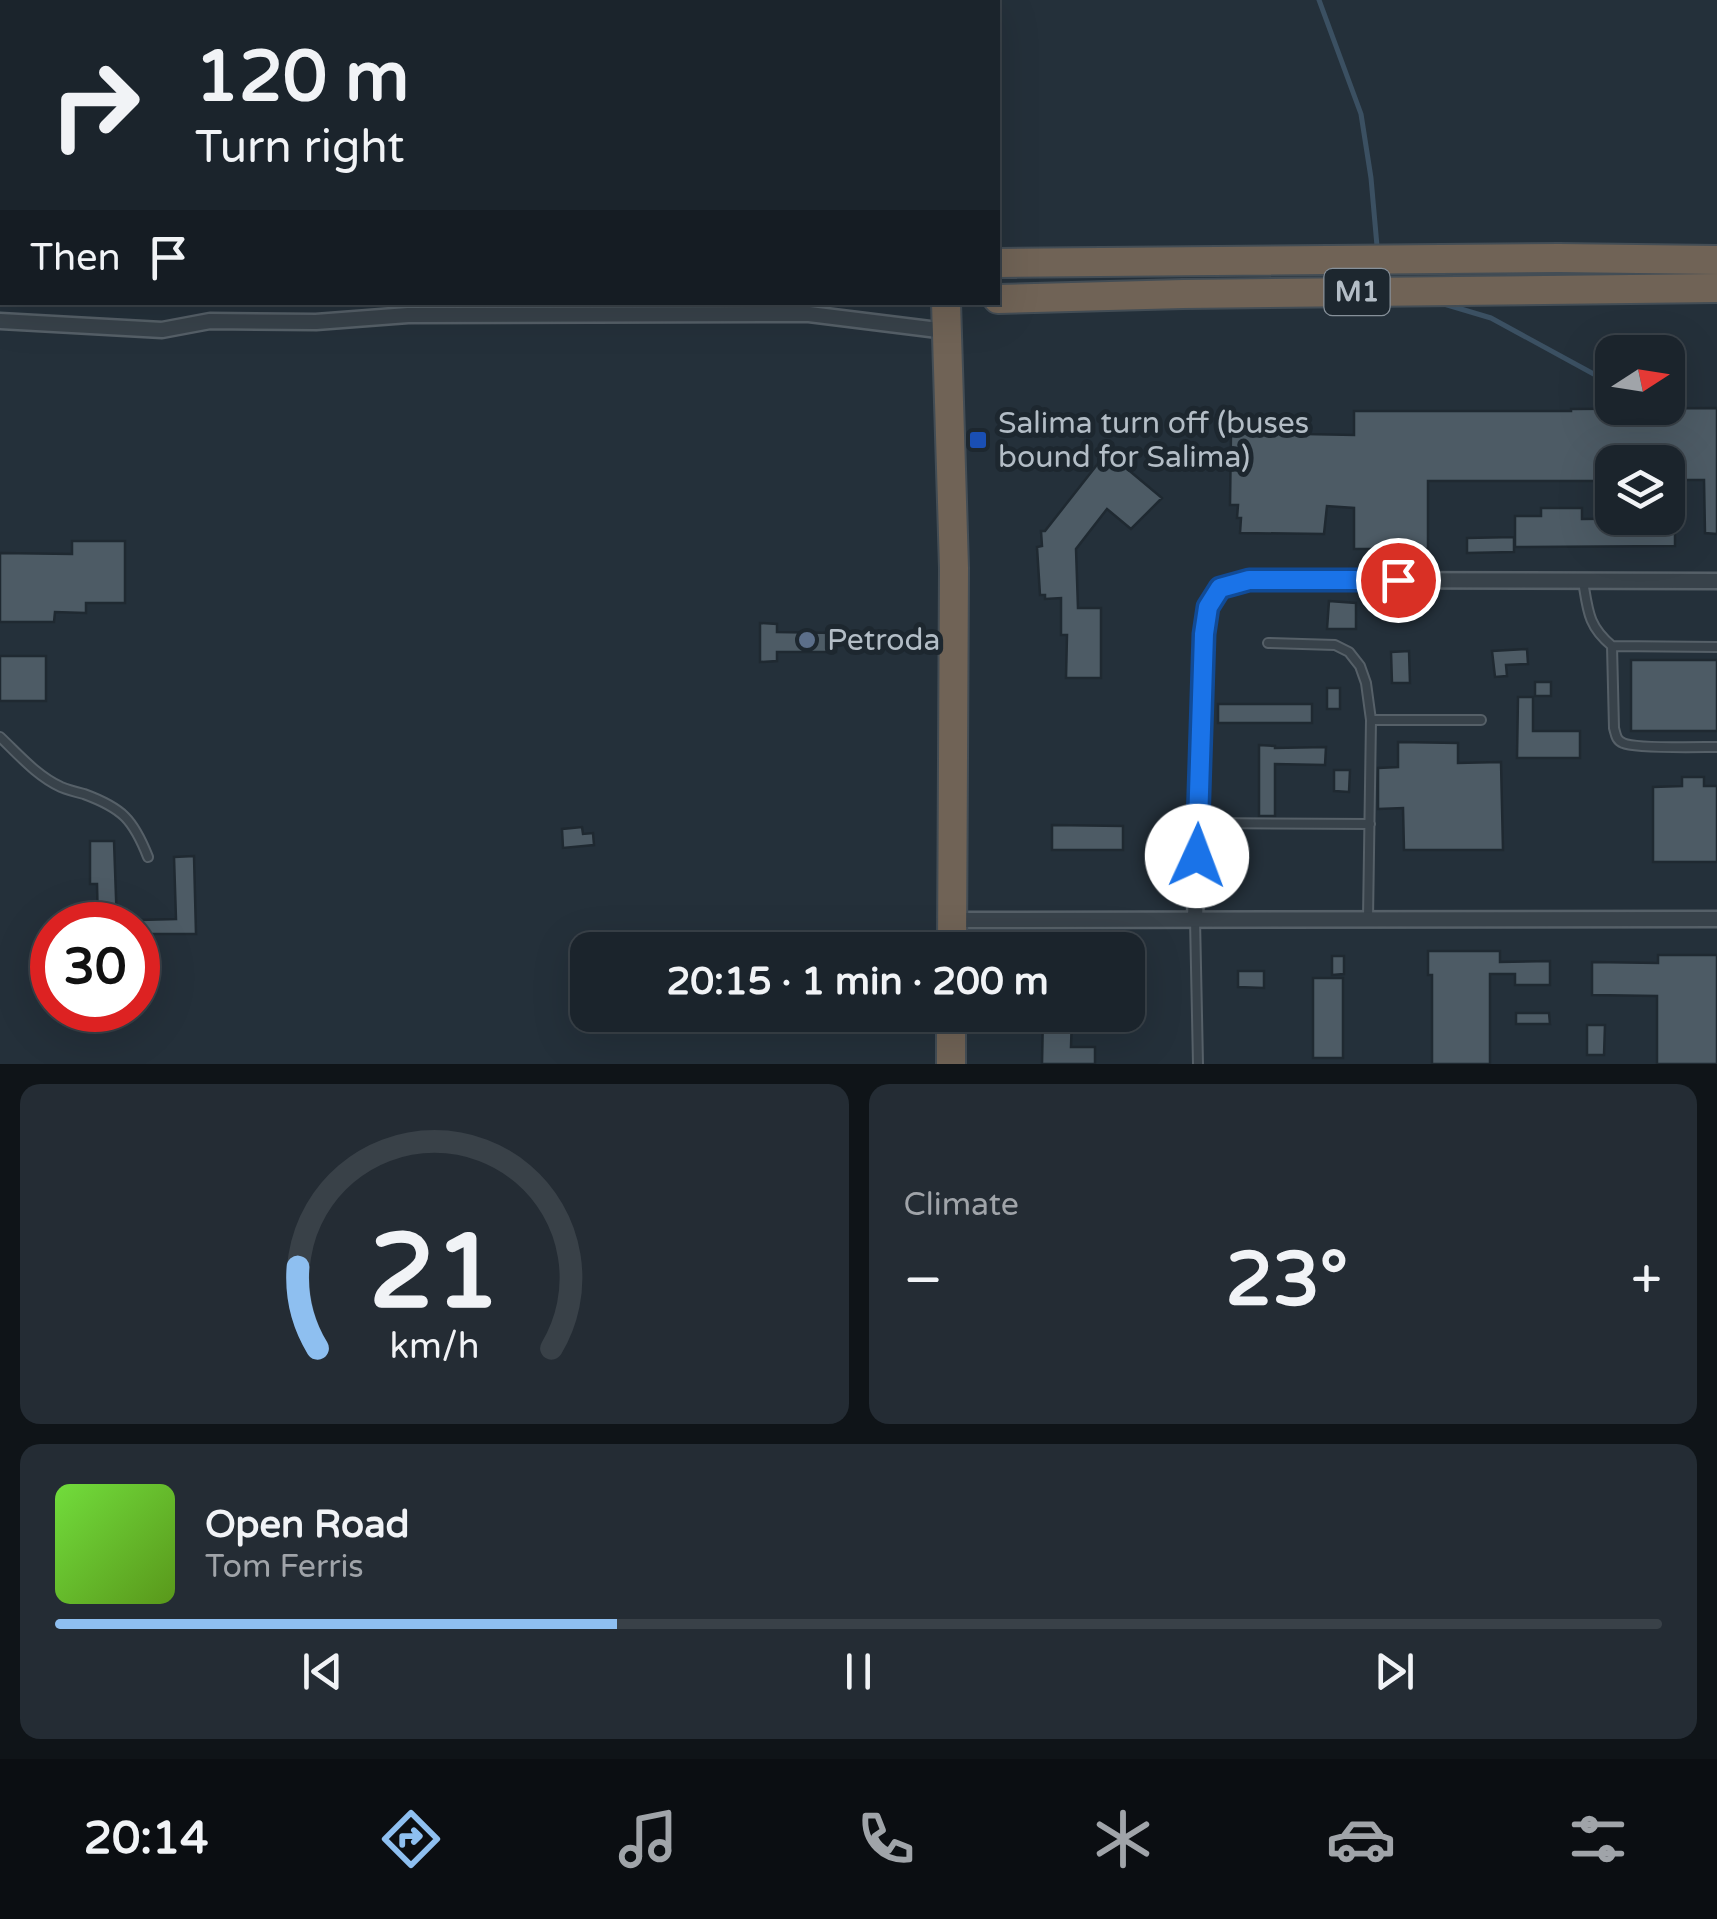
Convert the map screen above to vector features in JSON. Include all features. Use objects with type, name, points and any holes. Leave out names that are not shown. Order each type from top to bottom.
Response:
[{"type":"highway","name":"M1","points":[[1000,263],[1717,260]]},
{"type":"highway","name":"M1","points":[[1000,300],[1717,288]]},
{"type":"highway","points":[[946,317],[954,568],[952,932]]},
{"type":"highway","points":[[951,1032],[951,1064]]},
{"type":"street","points":[[0,321],[162,330],[210,321],[316,322],[426,315],[946,317]]},
{"type":"street","points":[[1195,920],[1204,634],[1208,607],[1220,588],[1249,580],[1717,581]]},
{"type":"street","points":[[952,920],[1717,920]]},
{"type":"lane","points":[[1584,581],[1591,622],[1612,646],[1717,647]]},
{"type":"lane","points":[[1268,642],[1335,645],[1350,652],[1360,666],[1372,720],[1368,920]]},
{"type":"lane","points":[[1612,646],[1614,728],[1622,743],[1717,747]]},
{"type":"lane","points":[[1372,720],[1481,720]]},
{"type":"lane","points":[[0,738],[38,773],[61,787],[125,814],[148,857]]},
{"type":"lane","points":[[1198,824],[1370,824]]},
{"type":"lane","points":[[1195,920],[1198,1064]]},
{"type":"building","points":[[1685,408],[1717,408],[1717,534],[1705,533],[1704,480],[1685,480],[1685,445],[1595,445],[1595,481],[1428,481],[1428,549],[1354,549],[1354,508],[1327,506],[1324,534],[1240,533],[1238,505],[1230,505],[1231,432],[1255,433],[1255,426],[1264,424],[1306,424],[1306,434],[1354,435],[1354,411],[1595,409],[1595,425],[1685,425]]},
{"type":"building","points":[[1107,452],[1162,498],[1131,529],[1107,509],[1076,549],[1078,608],[1101,608],[1101,678],[1066,678],[1067,635],[1061,635],[1061,598],[1045,599],[1045,595],[1040,595],[1037,547],[1042,546],[1041,531],[1045,531]]},
{"type":"building","points":[[1541,508],[1582,508],[1582,519],[1595,519],[1595,535],[1675,535],[1675,546],[1515,547],[1515,516],[1541,516]]},
{"type":"building","points":[[1514,537],[1514,552],[1467,553],[1467,538]]},
{"type":"building","points":[[72,541],[125,541],[125,603],[86,603],[86,613],[55,612],[54,622],[0,622],[0,553],[72,554]]},
{"type":"building","points":[[1329,601],[1356,603],[1356,629],[1327,629]]},
{"type":"building","points":[[760,623],[777,624],[777,632],[836,633],[836,652],[777,652],[777,661],[760,662]]},
{"type":"building","points":[[1527,649],[1528,664],[1506,665],[1507,676],[1495,677],[1492,651]]},
{"type":"building","points":[[1409,651],[1410,683],[1392,683],[1391,652]]},
{"type":"building","points":[[0,656],[46,656],[46,701],[0,701]]},
{"type":"building","points":[[1631,660],[1717,660],[1717,731],[1631,731]]},
{"type":"building","points":[[1535,682],[1551,682],[1551,696],[1535,696]]},
{"type":"building","points":[[1327,688],[1340,688],[1340,709],[1327,709]]},
{"type":"building","points":[[1518,697],[1533,697],[1533,731],[1580,731],[1580,758],[1517,758]]},
{"type":"building","points":[[1218,704],[1312,704],[1312,723],[1218,723]]},
{"type":"building","points":[[1398,742],[1458,743],[1458,763],[1501,762],[1503,850],[1404,850],[1403,808],[1378,809],[1378,768],[1398,767]]},
{"type":"building","points":[[1259,745],[1326,747],[1325,765],[1275,764],[1275,816],[1259,816]]},
{"type":"building","points":[[1334,770],[1350,770],[1349,792],[1334,791]]},
{"type":"building","points":[[1682,777],[1704,777],[1704,786],[1717,786],[1717,862],[1653,862],[1653,787],[1682,786]]},
{"type":"building","points":[[1052,825],[1123,826],[1123,850],[1052,850]]},
{"type":"building","points":[[582,827],[583,834],[593,833],[594,845],[563,848],[562,829]]},
{"type":"building","points":[[90,841],[114,841],[116,902],[97,902],[97,884],[90,884]]},
{"type":"building","points":[[194,856],[196,934],[160,934],[160,919],[176,919],[174,857]]},
{"type":"building","points":[[1428,951],[1500,951],[1500,962],[1550,961],[1550,985],[1515,985],[1515,974],[1490,974],[1490,1064],[1432,1064],[1432,975],[1428,975]]},
{"type":"building","points":[[1658,955],[1717,955],[1717,1064],[1657,1064],[1657,996],[1592,995],[1592,962],[1658,963]]},
{"type":"building","points":[[1332,956],[1344,956],[1344,974],[1332,975]]},
{"type":"building","points":[[1238,971],[1264,971],[1264,988],[1238,987]]},
{"type":"building","points":[[1313,978],[1343,978],[1343,1058],[1313,1058]]},
{"type":"building","points":[[1516,1013],[1549,1013],[1550,1024],[1516,1024]]},
{"type":"building","points":[[1587,1025],[1605,1025],[1604,1055],[1587,1055]]},
{"type":"building","points":[[1043,1032],[1071,1032],[1071,1047],[1095,1047],[1095,1064],[1042,1064]]},
{"type":"waterway","points":[[1319,0],[1361,114],[1377,246]]},
{"type":"waterway","points":[[1444,304],[1491,318],[1595,375]]},
{"type":"place","name":"Salima turn off (buses bound for Salima)","points":[[978,440]]},
{"type":"place","name":"Petroda","points":[[807,640]]},
{"type":"route","points":[[1197,856],[1204,634],[1208,607],[1220,588],[1249,580],[1398,580]]}]
